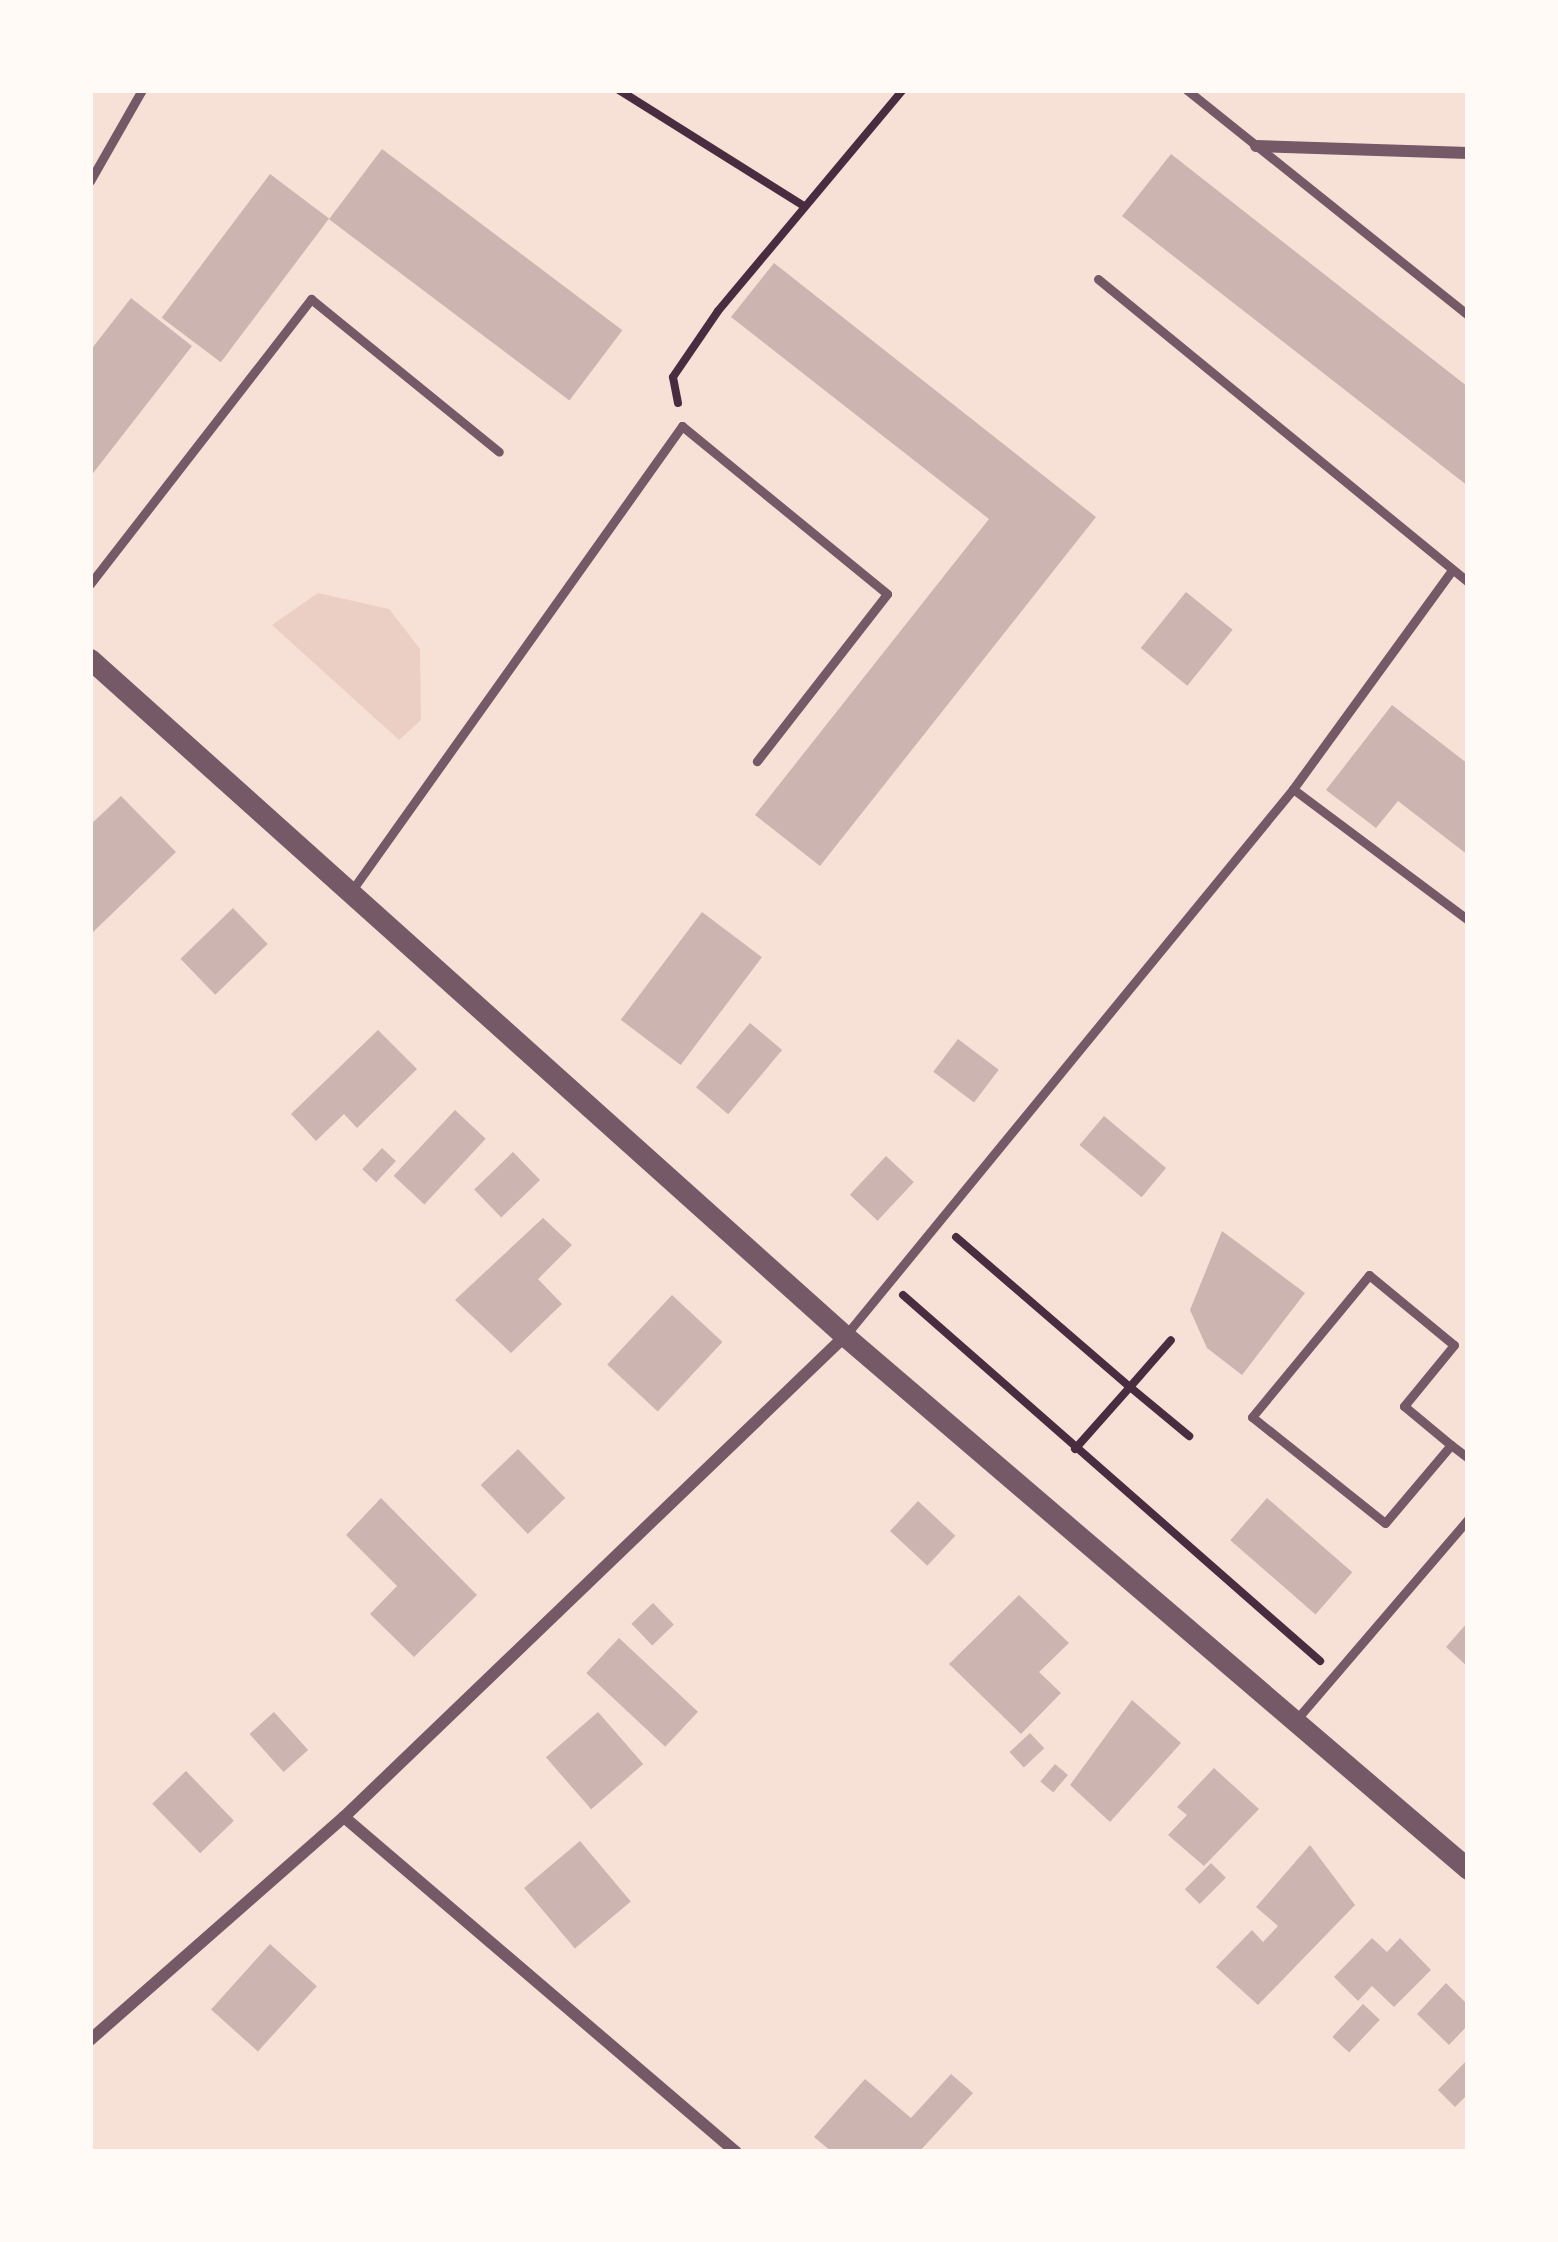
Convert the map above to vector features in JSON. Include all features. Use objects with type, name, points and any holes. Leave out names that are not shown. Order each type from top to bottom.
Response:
[{"type":"street","points":[[1256,146],[1468,153]]},
{"type":"street","points":[[90,659],[845,1336],[1468,1869]]},
{"type":"street","points":[[90,2040],[344,1817],[845,1336]]},
{"type":"street","points":[[344,1817],[736,2152]]},
{"type":"lane","points":[[90,181],[142,90]]},
{"type":"lane","points":[[1187,90],[1468,315]]},
{"type":"lane","points":[[1098,279],[1468,582]]},
{"type":"lane","points":[[90,584],[310,299],[499,452]]},
{"type":"lane","points":[[350,894],[682,426],[887,594],[757,761]]},
{"type":"lane","points":[[845,1336],[1293,789],[1452,570]]},
{"type":"lane","points":[[1293,789],[1468,920]]},
{"type":"lane","points":[[1451,1445],[1385,1523],[1252,1417],[1369,1275],[1454,1345],[1404,1406],[1468,1459]]},
{"type":"lane","points":[[1296,1720],[1468,1519]]},
{"type":"path","points":[[620,90],[803,206]]},
{"type":"path","points":[[682,426],[673,377],[803,206],[903,90]]},
{"type":"path","points":[[941,1224],[1189,1436]]},
{"type":"path","points":[[890,1284],[1334,1674]]},
{"type":"path","points":[[1076,1449],[1171,1340]]},
{"type":"shaded area","points":[[318,593],[389,609],[420,649],[421,720],[399,740],[272,625]]},
{"type":"building","points":[[382,149],[622,330],[569,400],[329,219]]},
{"type":"building","points":[[1171,154],[1468,387],[1468,486],[1122,216]]},
{"type":"building","points":[[270,174],[329,219],[221,362],[162,318]]},
{"type":"building","points":[[774,263],[1096,517],[820,866],[755,815],[989,519],[731,317]]},
{"type":"building","points":[[131,298],[192,346],[90,477],[90,351]]},
{"type":"building","points":[[1186,592],[1233,630],[1187,686],[1141,648]]},
{"type":"building","points":[[1392,705],[1468,764],[1468,855],[1398,801],[1376,828],[1326,790]]},
{"type":"building","points":[[121,796],[176,852],[90,935],[90,825]]},
{"type":"building","points":[[233,908],[268,944],[215,995],[180,959]]},
{"type":"building","points":[[702,912],[762,957],[681,1065],[621,1020]]},
{"type":"building","points":[[750,1023],[782,1050],[728,1114],[696,1087]]},
{"type":"building","points":[[378,1030],[417,1069],[357,1128],[344,1114],[316,1141],[291,1114]]},
{"type":"building","points":[[958,1039],[999,1070],[974,1102],[933,1072]]},
{"type":"building","points":[[455,1110],[486,1139],[424,1204],[394,1176]]},
{"type":"building","points":[[1104,1116],[1166,1168],[1142,1197],[1080,1145]]},
{"type":"building","points":[[382,1148],[396,1161],[376,1182],[362,1169]]},
{"type":"building","points":[[513,1152],[540,1180],[501,1218],[474,1190]]},
{"type":"building","points":[[886,1156],[914,1182],[878,1221],[850,1195]]},
{"type":"building","points":[[543,1218],[572,1245],[538,1279],[562,1304],[511,1353],[455,1300]]},
{"type":"building","points":[[1222,1231],[1305,1293],[1242,1375],[1207,1348],[1190,1310]]},
{"type":"building","points":[[672,1295],[722,1342],[658,1412],[607,1364]]},
{"type":"building","points":[[518,1449],[565,1498],[528,1534],[481,1485]]},
{"type":"building","points":[[381,1498],[477,1595],[414,1657],[370,1614],[397,1586],[346,1535]]},
{"type":"building","points":[[1267,1498],[1352,1572],[1316,1614],[1230,1540]]},
{"type":"building","points":[[918,1501],[955,1536],[927,1566],[890,1531]]},
{"type":"building","points":[[1019,1595],[1069,1643],[1039,1672],[1061,1693],[1021,1734],[949,1664]]},
{"type":"building","points":[[653,1603],[674,1625],[652,1645],[631,1624]]},
{"type":"building","points":[[1468,1622],[1468,1667],[1446,1647]]},
{"type":"building","points":[[619,1638],[698,1712],[665,1747],[586,1673]]},
{"type":"building","points":[[1132,1700],[1181,1743],[1110,1822],[1070,1785]]},
{"type":"building","points":[[274,1712],[308,1750],[284,1772],[249,1734]]},
{"type":"building","points":[[598,1712],[643,1764],[591,1809],[546,1757]]},
{"type":"building","points":[[1030,1733],[1044,1748],[1024,1767],[1010,1752]]},
{"type":"building","points":[[1055,1764],[1068,1775],[1053,1793],[1040,1782]]},
{"type":"building","points":[[1214,1768],[1259,1809],[1204,1866],[1168,1835],[1187,1815],[1177,1807]]},
{"type":"building","points":[[186,1771],[234,1821],[200,1853],[152,1804]]},
{"type":"building","points":[[580,1841],[631,1902],[575,1948],[524,1888]]},
{"type":"building","points":[[1310,1845],[1355,1905],[1258,2005],[1216,1967],[1252,1930],[1263,1942],[1278,1926],[1256,1907]]},
{"type":"building","points":[[1211,1863],[1226,1878],[1200,1904],[1185,1889]]},
{"type":"building","points":[[1372,1938],[1387,1952],[1400,1938],[1431,1970],[1394,2007],[1372,1986],[1358,2001],[1334,1977]]},
{"type":"building","points":[[270,1944],[317,1986],[258,2052],[211,2009]]},
{"type":"building","points":[[1446,1983],[1468,2005],[1468,2025],[1449,2045],[1417,2014]]},
{"type":"building","points":[[1363,2004],[1380,2020],[1349,2053],[1332,2037]]},
{"type":"building","points":[[1468,2059],[1468,2094],[1455,2107],[1438,2090]]},
{"type":"building","points":[[951,2074],[973,2093],[919,2152],[832,2152],[814,2137],[865,2079],[911,2118]]}]
